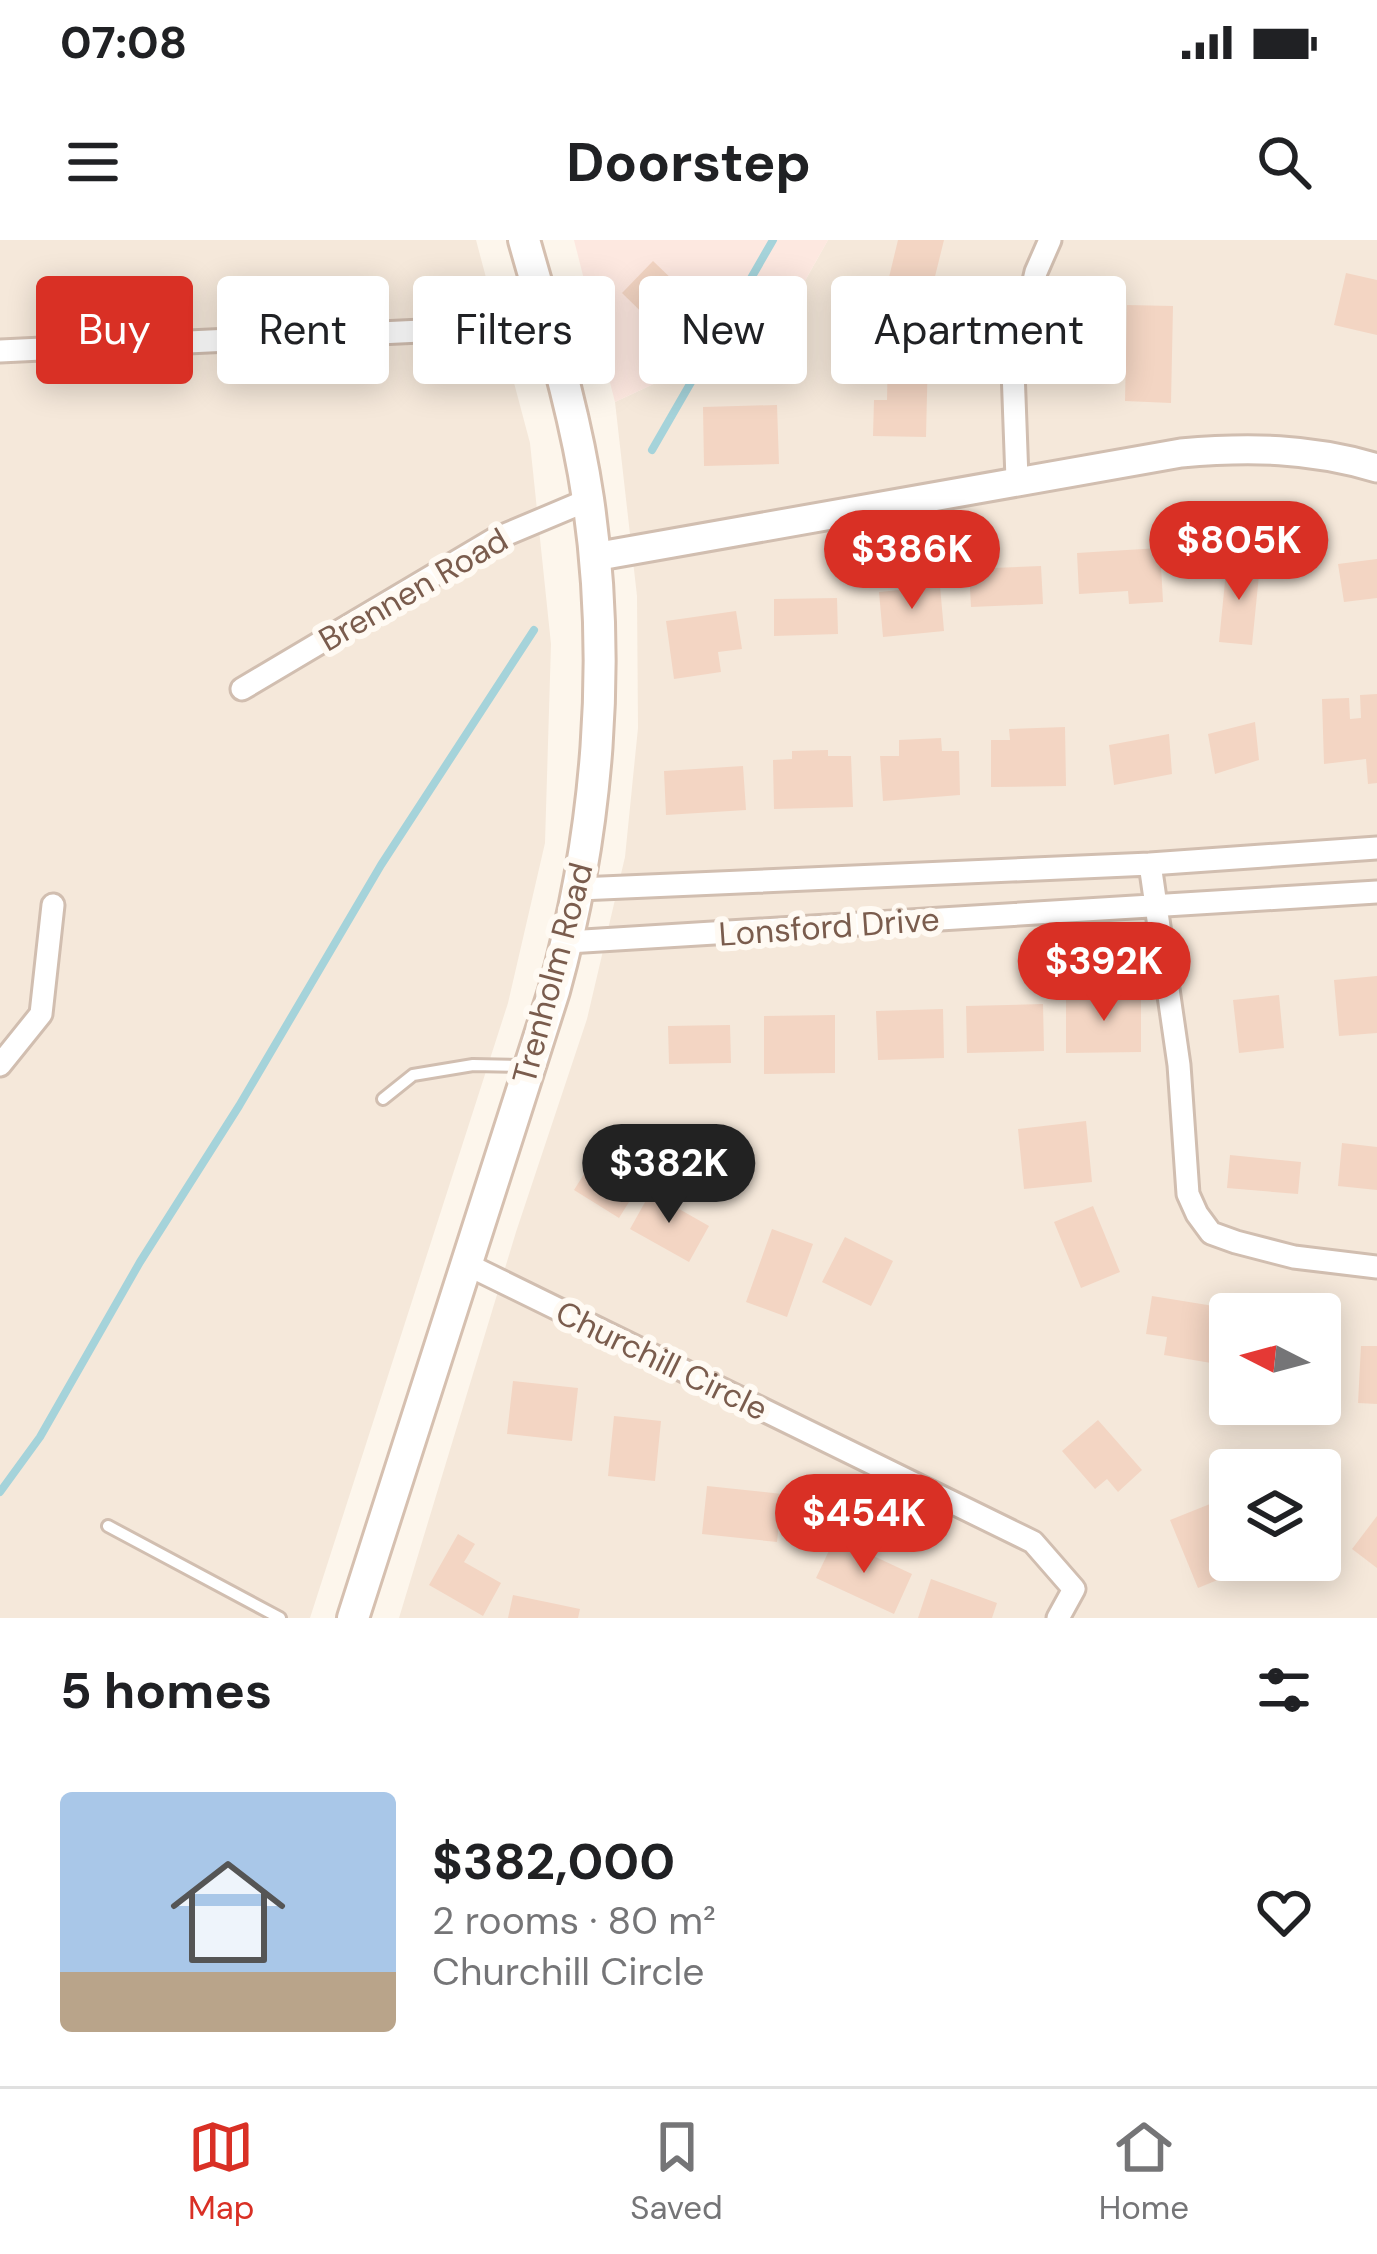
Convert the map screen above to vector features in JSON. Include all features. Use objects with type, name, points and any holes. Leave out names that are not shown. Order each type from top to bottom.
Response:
[{"type":"main road","name":"Trenholm Road","points":[[524,240],[534,276]]},
{"type":"main road","name":"Trenholm Road","points":[[352,1618],[530,1066],[579,890],[599,711],[594,557],[588,500],[561,384]]},
{"type":"street","points":[[1018,479],[1013,370],[1027,306],[1050,240]]},
{"type":"street","points":[[0,351],[413,329]]},
{"type":"street","points":[[594,557],[1181,453],[1232,449],[1318,453],[1377,469]]},
{"type":"street","name":"Brennen Road","points":[[242,688],[493,540],[588,500]]},
{"type":"street","name":"Lonsford Drive","points":[[579,890],[1150,864],[1377,848]]},
{"type":"street","points":[[1150,864],[1179,1065],[1188,1194],[1198,1214],[1211,1233],[1236,1243],[1294,1257],[1377,1267]]},
{"type":"street","name":"Lonsford Drive","points":[[568,942],[1377,892]]},
{"type":"street","points":[[0,1065],[41,1014],[53,905]]},
{"type":"street","name":"Churchill Circle","points":[[464,1263],[1033,1542],[1074,1589],[1058,1618]]},
{"type":"lane","points":[[383,1099],[413,1075],[472,1066],[530,1066]]},
{"type":"lane","points":[[107,1526],[280,1618]]},
{"type":"shaded area","points":[[0,240],[476,240],[486,276],[413,276],[413,384],[514,384],[530,443],[551,644],[545,843],[508,1003],[310,1618],[0,1618]]},
{"type":"shaded area","points":[[574,240],[828,240],[807,277],[639,276],[639,384],[654,384],[615,402],[610,384],[615,384],[615,276],[583,276]]},
{"type":"shaded area","points":[[828,240],[1377,240],[1377,1618],[399,1618],[516,1232],[587,1019],[625,857],[638,728],[637,596],[615,402],[654,384],[807,384],[807,277]]},
{"type":"building","points":[[898,240],[944,240],[935,276],[889,276]]},
{"type":"building","points":[[653,261],[669,276],[639,276],[639,310],[622,293]]},
{"type":"building","points":[[1346,273],[1377,280],[1377,335],[1334,325]]},
{"type":"building","points":[[1127,305],[1173,306],[1171,403],[1125,401]]},
{"type":"building","points":[[887,384],[927,384],[926,437],[873,436],[874,400],[887,400]]},
{"type":"building","points":[[777,405],[779,464],[704,466],[703,407]]},
{"type":"building","points":[[1160,548],[1163,602],[1129,604],[1128,591],[1079,594],[1077,553]]},
{"type":"building","points":[[1377,559],[1377,598],[1344,602],[1338,564]]},
{"type":"building","points":[[1227,561],[1260,565],[1252,645],[1219,642]]},
{"type":"building","points":[[1041,566],[1043,604],[971,607],[969,569]]},
{"type":"building","points":[[940,586],[944,631],[883,637],[879,592]]},
{"type":"building","points":[[837,598],[838,634],[774,636],[774,599]]},
{"type":"building","points":[[736,611],[742,649],[718,652],[721,672],[674,679],[666,621]]},
{"type":"building","points":[[1377,694],[1377,783],[1368,784],[1366,759],[1324,764],[1322,699],[1349,698],[1350,719],[1361,718],[1360,695]]},
{"type":"building","points":[[1255,722],[1259,760],[1215,774],[1208,734]]},
{"type":"building","points":[[1065,727],[1066,786],[991,787],[991,740],[1010,740],[1009,729]]},
{"type":"building","points":[[1169,734],[1172,774],[1114,785],[1109,745]]},
{"type":"building","points":[[941,738],[942,751],[959,751],[960,795],[883,801],[880,756],[899,756],[899,740]]},
{"type":"building","points":[[828,750],[828,756],[851,756],[853,807],[774,809],[773,760],[792,759],[792,751]]},
{"type":"building","points":[[743,766],[746,810],[666,815],[664,771]]},
{"type":"building","points":[[1377,976],[1377,1033],[1339,1036],[1334,980]]},
{"type":"building","points":[[1141,995],[1141,1052],[1066,1053],[1066,996]]},
{"type":"building","points":[[1279,995],[1284,1048],[1239,1053],[1233,1000]]},
{"type":"building","points":[[1043,1004],[1044,1051],[967,1053],[966,1006]]},
{"type":"building","points":[[943,1009],[944,1058],[878,1060],[876,1011]]},
{"type":"building","points":[[835,1015],[835,1073],[764,1074],[764,1016]]},
{"type":"building","points":[[730,1025],[731,1063],[669,1064],[668,1026]]},
{"type":"building","points":[[1086,1121],[1092,1182],[1024,1189],[1018,1129]]},
{"type":"building","points":[[1342,1143],[1377,1147],[1377,1190],[1338,1186]]},
{"type":"building","points":[[1230,1155],[1301,1162],[1298,1194],[1227,1188]]},
{"type":"building","points":[[594,1158],[639,1186],[619,1218],[574,1190]]},
{"type":"building","points":[[654,1186],[668,1194],[665,1201],[709,1226],[689,1262],[630,1229]]},
{"type":"building","points":[[1093,1206],[1120,1272],[1081,1288],[1054,1222]]},
{"type":"building","points":[[772,1229],[813,1244],[787,1317],[746,1302]]},
{"type":"building","points":[[845,1237],[893,1261],[871,1306],[822,1282]]},
{"type":"building","points":[[1152,1296],[1209,1305],[1209,1363],[1164,1355],[1167,1337],[1146,1334]]},
{"type":"building","points":[[1361,1346],[1377,1346],[1377,1404],[1358,1403]]},
{"type":"building","points":[[513,1381],[578,1388],[572,1441],[507,1434]]},
{"type":"building","points":[[614,1416],[661,1421],[655,1481],[608,1476]]},
{"type":"building","points":[[1098,1420],[1142,1470],[1118,1492],[1107,1479],[1095,1489],[1062,1451]]},
{"type":"building","points":[[707,1486],[782,1494],[777,1542],[702,1534]]},
{"type":"building","points":[[1209,1504],[1209,1581],[1215,1581],[1198,1588],[1170,1520]]},
{"type":"building","points":[[1377,1516],[1377,1568],[1352,1549]]},
{"type":"building","points":[[458,1534],[475,1544],[464,1562],[501,1583],[483,1616],[429,1585]]},
{"type":"building","points":[[835,1538],[912,1574],[894,1614],[816,1578]]},
{"type":"building","points":[[931,1579],[997,1603],[992,1618],[918,1618]]},
{"type":"building","points":[[513,1595],[580,1609],[578,1618],[508,1618]]},
{"type":"waterway","points":[[652,450],[773,240]]},
{"type":"waterway","points":[[0,1492],[40,1437],[140,1262],[239,1106],[381,865],[534,630]]}]
